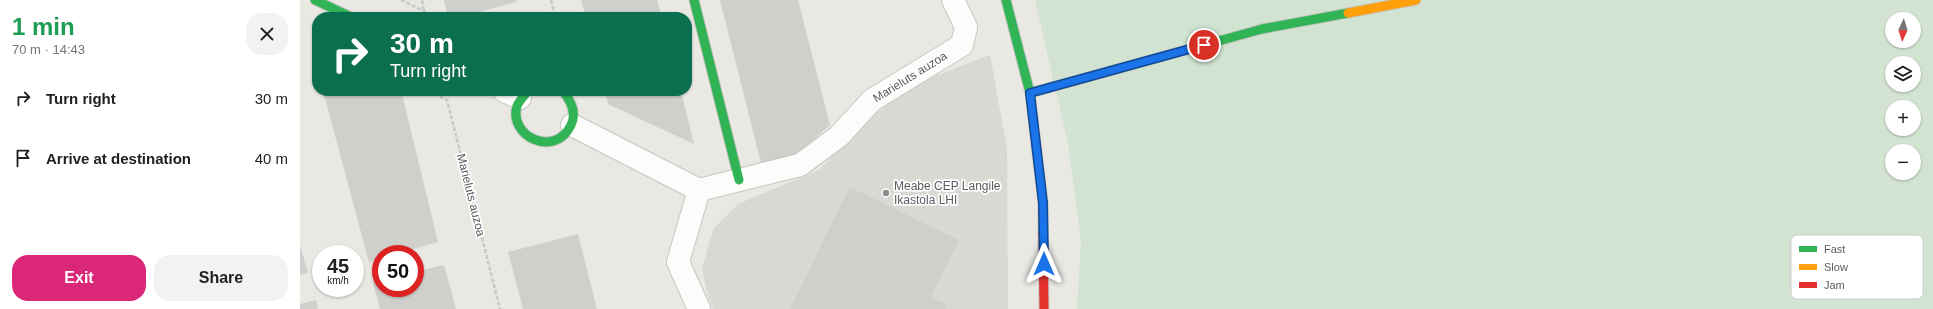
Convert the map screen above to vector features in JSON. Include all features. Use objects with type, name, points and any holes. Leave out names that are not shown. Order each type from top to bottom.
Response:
[{"type":"street","points":[[316,0],[341,12]]},
{"type":"street","points":[[694,0],[740,180]]},
{"type":"street","name":"Marieluts auzoa","points":[[699,190],[800,165],[839,136],[872,100],[916,71],[962,45],[966,27],[953,0]]},
{"type":"street","points":[[1006,0],[1030,93],[1043,203],[1044,309]]},
{"type":"street","points":[[1030,93],[1262,29],[1416,0]]},
{"type":"street","points":[[517,96],[515,115],[519,128],[528,138],[544,144],[553,142],[565,135],[572,125],[574,116],[573,106],[568,96]]},
{"type":"street","points":[[572,125],[699,190],[678,262],[699,309]]},
{"type":"path","points":[[401,0],[424,12]]},
{"type":"path","points":[[422,0],[424,12]]},
{"type":"path","points":[[551,0],[554,12]]},
{"type":"path","name":"Marieluts auzoa","points":[[439,96],[447,100],[500,309]]},
{"type":"shaded area","name":"Meabe CEP Langile Ikastola LHI","points":[[990,55],[1007,149],[1008,309],[713,309],[708,297],[702,268],[714,228],[738,204],[819,170],[875,114],[914,84]]},
{"type":"green space","points":[[1035,0],[1933,0],[1933,309],[1077,309],[1081,241],[1068,144]]},
{"type":"building","points":[[444,0],[516,0],[517,2],[479,12],[447,12]]},
{"type":"building","points":[[581,0],[657,0],[661,12],[585,12]]},
{"type":"building","points":[[720,0],[798,0],[830,125],[797,154],[761,163]]},
{"type":"building","points":[[324,96],[402,96],[438,242],[424,246],[372,245],[372,261],[369,262]]},
{"type":"building","points":[[606,96],[682,96],[694,144],[608,104]]},
{"type":"building","points":[[850,187],[959,240],[931,297],[947,305],[945,309],[790,309]]},
{"type":"building","points":[[578,234],[597,309],[523,309],[508,252]]},
{"type":"building","points":[[300,245],[308,273],[300,275]]},
{"type":"building","points":[[444,265],[456,309],[380,309],[377,297],[424,297],[424,270]]},
{"type":"building","points":[[316,300],[318,309],[300,309],[300,304]]},
{"type":"traffic: fast","points":[[315,0],[340,12]]},
{"type":"traffic: fast","points":[[694,0],[739,180]]},
{"type":"traffic: fast","points":[[1006,0],[1030,93],[1043,203],[1043,234]]},
{"type":"traffic: fast","points":[[1030,93],[1262,29],[1348,13]]},
{"type":"traffic: fast","points":[[524,96],[517,106],[516,117],[519,126],[526,134],[535,140],[545,142],[555,141],[564,135],[573,121],[572,107],[566,96]]},
{"type":"traffic: slow","points":[[1348,13],[1416,0]]},
{"type":"traffic: jam","points":[[1043,234],[1044,309]]},
{"type":"place","name":"Meabe CEP Langile Ikastola LHI","points":[[886,193]]},
{"type":"route","points":[[1044,264],[1043,203],[1030,93],[1204,45]]}]
